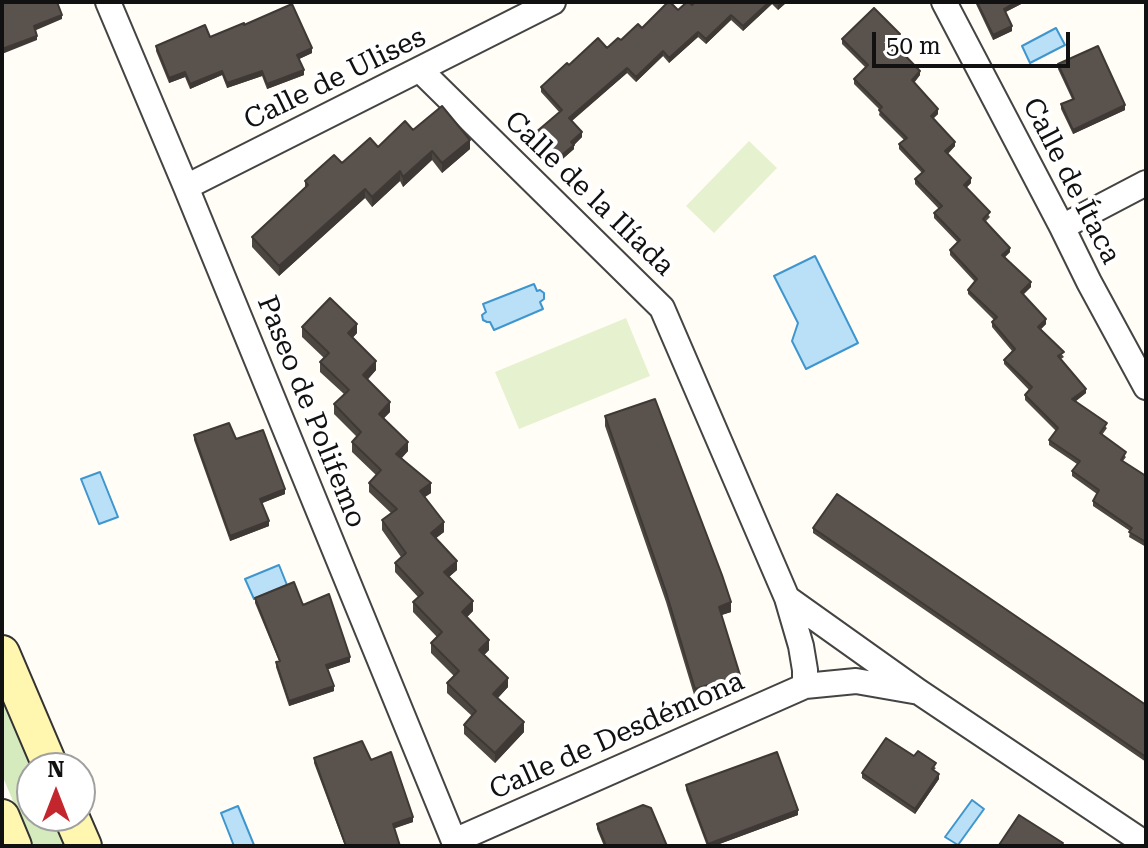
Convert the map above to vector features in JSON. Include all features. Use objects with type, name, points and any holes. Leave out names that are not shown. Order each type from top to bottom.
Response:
[{"type":"street","name":"Paseo de Polifemo","points":[[108,2],[455,844]]},
{"type":"street","name":"Calle de Ulises","points":[[186,187],[553,2]]},
{"type":"street","name":"Calle de Ítaca","points":[[944,2],[1146,387]]},
{"type":"street","name":"Calle de la Ilíada","points":[[420,70],[662,308],[787,598],[801,646],[805,686]]},
{"type":"street","points":[[1062,227],[1146,183]]},
{"type":"street","points":[[787,598],[919,692],[1146,844]]},
{"type":"street","points":[[2,653],[44,752]]},
{"type":"street","points":[[805,686],[856,681],[919,692]]},
{"type":"street","name":"Calle de Desdémona","points":[[455,844],[805,686]]},
{"type":"street","points":[[2,817],[14,846]]},
{"type":"green space","points":[[749,141],[777,168],[714,233],[686,206]]},
{"type":"green space","points":[[626,318],[650,376],[519,429],[495,372]]},
{"type":"green space","points":[[2,694],[26,752],[16,752],[16,808],[2,775]]},
{"type":"green space","points":[[26,832],[60,832],[66,846],[32,846]]},
{"type":"water","points":[[1056,28],[1065,45],[1030,63],[1022,46]]},
{"type":"water","points":[[815,256],[858,343],[806,369],[792,341],[798,323],[774,276]]},
{"type":"water","points":[[534,284],[537,291],[544,293],[544,299],[540,302],[543,309],[494,330],[490,322],[483,320],[482,315],[486,312],[483,304]]},
{"type":"water","points":[[100,472],[118,517],[99,524],[81,479]]},
{"type":"water","points":[[279,565],[287,585],[254,599],[245,579]]},
{"type":"water","points":[[972,800],[984,809],[958,845],[945,837]]},
{"type":"water","points":[[238,806],[254,845],[234,846],[221,813]]},
{"type":"building","points":[[2,2],[57,2],[62,15],[34,26],[37,36],[2,49]]},
{"type":"building","points":[[668,2],[678,10],[687,2],[692,5],[695,2],[769,2],[743,26],[731,15],[706,39],[698,32],[669,58],[663,51],[636,77],[627,68],[569,118],[582,132],[571,142],[574,145],[558,158],[535,133],[562,110],[541,87],[598,38],[607,48],[638,24],[642,28]]},
{"type":"building","points":[[977,2],[1016,2],[1004,9],[1012,26],[993,35]]},
{"type":"building","points":[[292,4],[312,48],[297,55],[304,70],[267,84],[262,71],[227,83],[222,71],[190,84],[185,72],[169,78],[156,46],[205,25],[210,37]]},
{"type":"building","points":[[874,8],[900,34],[892,42],[920,71],[912,80],[938,109],[931,116],[955,142],[945,151],[971,178],[964,185],[990,212],[983,219],[1010,248],[1002,255],[1031,282],[1021,292],[1046,319],[1038,327],[1064,352],[1058,356],[1086,389],[1072,399],[1107,423],[1100,433],[1126,452],[1121,460],[1146,476],[1146,542],[1129,532],[1132,528],[1093,501],[1099,490],[1072,471],[1080,461],[1049,440],[1058,428],[1025,395],[1032,387],[1004,360],[1015,349],[992,322],[997,317],[968,290],[977,279],[950,250],[960,240],[934,213],[942,206],[915,179],[924,171],[899,144],[907,138],[854,79],[868,65],[842,39]]},
{"type":"building","points":[[1098,46],[1125,105],[1073,130],[1061,104],[1074,99],[1058,64]]},
{"type":"building","points":[[442,106],[470,140],[442,163],[432,151],[403,177],[400,171],[372,197],[365,189],[279,266],[252,237],[308,185],[305,181],[334,155],[342,163],[370,138],[378,147],[405,121],[413,130]]},
{"type":"building","points":[[330,298],[357,324],[348,333],[376,361],[363,375],[390,402],[379,414],[408,442],[396,454],[431,483],[420,491],[444,522],[431,533],[457,561],[444,572],[473,601],[462,612],[489,640],[479,650],[508,678],[493,694],[524,722],[495,753],[464,725],[476,711],[447,683],[459,671],[431,643],[442,632],[413,602],[423,593],[395,563],[406,553],[382,520],[397,509],[369,483],[381,470],[352,442],[361,432],[334,404],[349,390],[320,362],[329,353],[302,327]]},
{"type":"building","points":[[655,399],[731,602],[719,607],[740,675],[695,689],[666,592],[605,416]]},
{"type":"building","points":[[229,423],[236,439],[263,430],[285,489],[260,499],[269,521],[230,536],[194,435]]},
{"type":"building","points":[[837,494],[1146,705],[1146,757],[813,528]]},
{"type":"building","points":[[294,582],[303,605],[329,594],[350,657],[326,665],[334,686],[289,701],[276,662],[280,661],[255,598]]},
{"type":"building","points":[[886,738],[914,756],[918,751],[936,763],[932,769],[939,774],[915,809],[862,773]]},
{"type":"building","points":[[362,741],[371,760],[391,752],[413,817],[393,824],[400,846],[346,846],[314,758]]},
{"type":"building","points":[[777,752],[798,810],[708,844],[686,785]]},
{"type":"building","points":[[643,805],[651,808],[667,846],[606,846],[597,824]]},
{"type":"building","points":[[1019,815],[1063,843],[1061,846],[999,845]]}]
